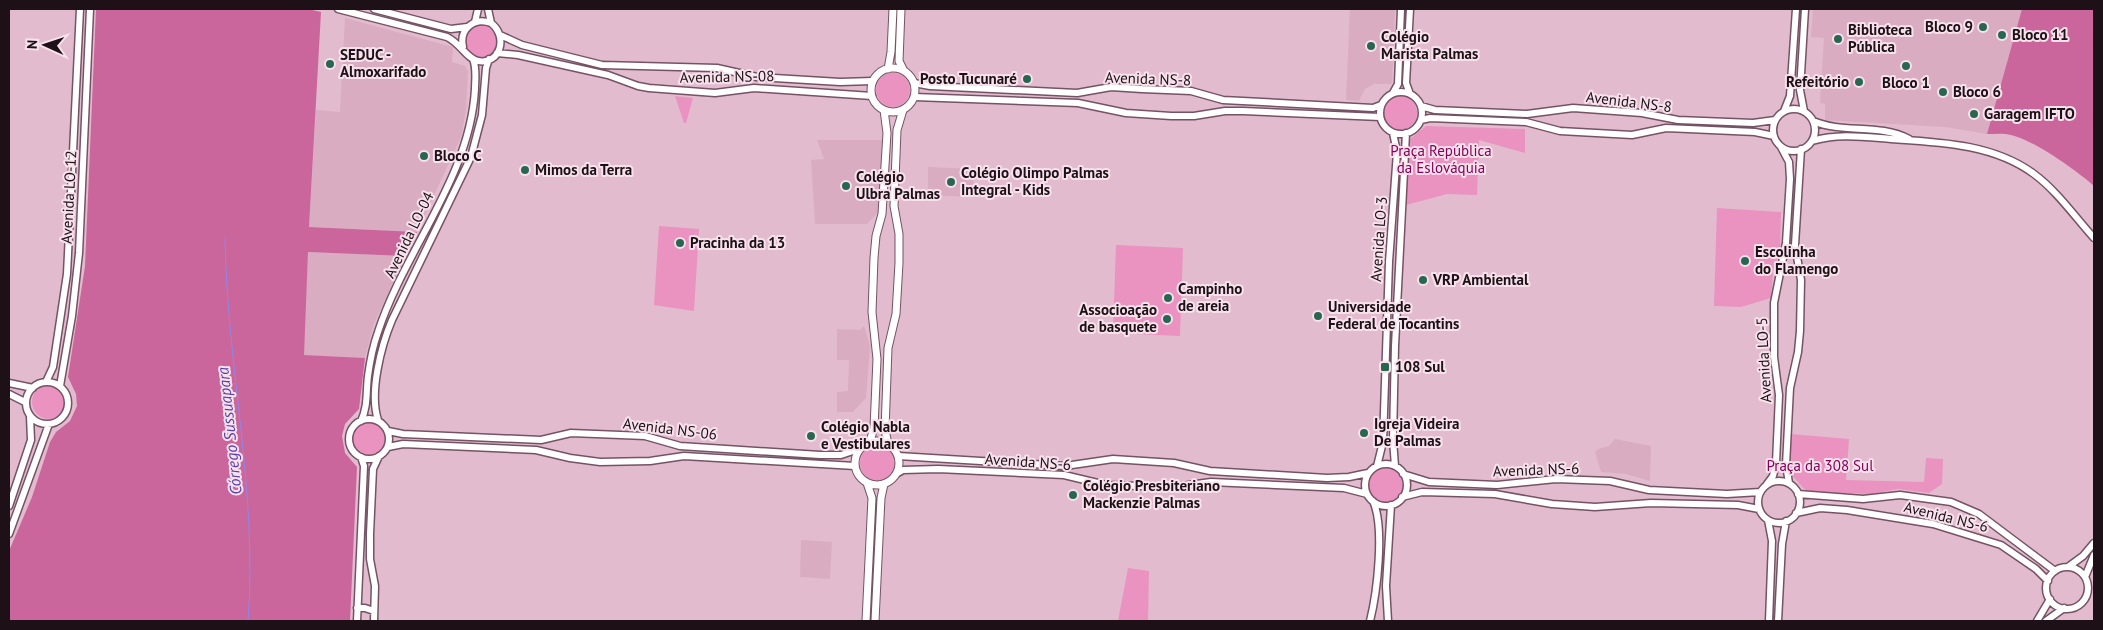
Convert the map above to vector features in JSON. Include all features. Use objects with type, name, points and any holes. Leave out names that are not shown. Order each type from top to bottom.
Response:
[{"type":"main road","points":[[888,69],[891,52],[893,9]]},
{"type":"main road","points":[[875,621],[882,498],[884,484],[896,474],[898,456],[888,444],[884,430],[888,348],[896,314],[899,263],[899,234],[894,206],[897,130],[903,110],[914,97],[914,84],[899,61],[901,9]]},
{"type":"main road","points":[[903,110],[890,112],[884,110],[878,107],[872,96],[873,81],[882,71],[888,69],[904,71]]},
{"type":"main road","points":[[870,442],[874,421],[877,359],[872,312],[874,258],[876,236],[882,214],[887,133],[884,110]]},
{"type":"main road","points":[[884,484],[867,483],[861,479],[855,466],[859,449],[870,442],[888,444]]},
{"type":"main road","points":[[866,621],[872,498],[867,483]]},
{"type":"street","name":"Avenida LO-12","points":[[46,382],[50,377],[57,341],[68,259],[80,9]]},
{"type":"street","name":"Avenida LO-12","points":[[60,386],[73,309],[79,253],[90,9]]},
{"type":"street","points":[[338,9],[447,37],[462,47],[473,59],[489,59],[497,53],[501,42],[500,35]]},
{"type":"street","points":[[374,9],[451,29],[467,27],[475,22],[491,24],[488,9]]},
{"type":"street","points":[[475,22],[478,9]]},
{"type":"street","points":[[1401,9],[1398,84],[1394,92],[1381,105],[1380,118],[1387,129],[1393,133],[1406,134],[1421,120],[1421,106],[1410,94],[1406,83],[1410,9]]},
{"type":"street","points":[[1796,9],[1790,96],[1784,111],[1775,120],[1774,136],[1781,147],[1795,151],[1802,149],[1812,141],[1835,136],[1912,140],[1960,145],[1991,153],[2020,165],[2043,181],[2094,238]]},
{"type":"street","points":[[1805,9],[1800,90],[1804,111],[1813,121],[1829,126],[1891,132],[1912,140]]},
{"type":"street","name":"Avenida NS-08","points":[[491,24],[500,35],[522,45],[602,64],[717,68],[757,77],[840,82],[873,81]]},
{"type":"street","points":[[462,47],[462,37],[467,27]]},
{"type":"street","name":"Avenida NS-08","points":[[497,53],[518,55],[608,74],[638,86],[650,88],[715,93],[754,88],[872,96]]},
{"type":"street","name":"Avenida LO-04","points":[[361,421],[366,409],[370,364],[380,325],[456,168],[468,135],[475,93],[476,73],[473,59]]},
{"type":"street","name":"Avenida LO-04","points":[[378,420],[375,411],[384,341],[392,320],[471,157],[479,130],[486,68],[489,59]]},
{"type":"street","name":"Avenida NS-8","points":[[914,84],[1077,93],[1111,87],[1134,88],[1191,91],[1223,100],[1373,108],[1381,105]]},
{"type":"street","points":[[1394,92],[1410,94]]},
{"type":"street","name":"Avenida NS-8","points":[[914,97],[1078,104],[1126,113],[1170,116],[1194,116],[1234,111],[1380,118]]},
{"type":"street","name":"Avenida NS-8","points":[[1421,106],[1435,110],[1527,114],[1573,108],[1642,113],[1678,120],[1753,124],[1775,120]]},
{"type":"street","points":[[1784,111],[1797,109],[1804,111]]},
{"type":"street","name":"Avenida NS-8","points":[[1421,120],[1430,118],[1526,122],[1560,131],[1632,135],[1666,128],[1755,132],[1774,136]]},
{"type":"street","points":[[1812,141],[1814,134],[1813,121]]},
{"type":"street","name":"Avenida LO-3","points":[[1377,466],[1383,442],[1389,262],[1397,152],[1393,133]]},
{"type":"street","name":"Avenida LO-3","points":[[1396,466],[1393,440],[1395,346],[1406,134]]},
{"type":"street","name":"Avenida LO-5","points":[[1767,484],[1773,476],[1776,462],[1779,395],[1774,357],[1774,303],[1786,243],[1790,179],[1789,162],[1781,147]]},
{"type":"street","name":"Avenida LO-5","points":[[1789,483],[1786,465],[1790,388],[1798,352],[1800,331],[1801,280],[1795,246],[1802,149]]},
{"type":"street","points":[[25,402],[33,388],[46,382],[60,386],[67,396],[68,409],[60,420],[48,424],[38,422],[30,415]]},
{"type":"street","points":[[9,383],[33,388]]},
{"type":"street","points":[[9,394],[25,402],[30,415],[31,440],[9,506]]},
{"type":"street","points":[[374,621],[375,586],[370,559],[373,469],[379,456],[388,447],[388,431],[378,420],[368,419],[361,421],[352,428],[350,440],[353,450],[361,457],[370,459],[379,456]]},
{"type":"street","points":[[9,534],[48,424]]},
{"type":"street","name":"Avenida NS-06","points":[[388,431],[403,434],[541,440],[571,433],[645,436],[680,446],[820,455],[841,455],[859,449]]},
{"type":"street","name":"Avenida NS-06","points":[[388,447],[403,444],[536,450],[570,458],[627,463],[684,456],[855,466]]},
{"type":"street","name":"Avenida NS-6","points":[[898,456],[1065,466],[1113,459],[1174,463],[1210,471],[1327,478],[1349,477],[1368,473]]},
{"type":"street","points":[[357,621],[364,466],[361,457]]},
{"type":"street","points":[[1370,621],[1375,598],[1379,528],[1377,511],[1373,501],[1367,494],[1365,480],[1368,473],[1377,466],[1386,464],[1396,466],[1403,474],[1406,490],[1402,497],[1391,505],[1378,504],[1373,501]]},
{"type":"street","name":"Avenida NS-6","points":[[896,474],[910,469],[956,470],[1072,476],[1106,485],[1174,487],[1212,482],[1334,487],[1367,494]]},
{"type":"street","name":"Avenida NS-6","points":[[1403,474],[1421,481],[1497,485],[1556,479],[1610,481],[1649,490],[1727,494],[1760,492]]},
{"type":"street","points":[[1768,520],[1774,522],[1786,521],[1796,514],[1800,500],[1798,494],[1789,483],[1782,481],[1767,484],[1760,492],[1759,509],[1768,520],[1772,541],[1769,621]]},
{"type":"street","name":"Avenida NS-6","points":[[1402,497],[1422,492],[1495,494],[1552,504],[1595,507],[1652,502],[1738,505],[1759,509]]},
{"type":"street","name":"Avenida NS-6","points":[[1798,494],[1863,499],[1900,495],[1951,502],[1979,514],[2055,570]]},
{"type":"street","points":[[1388,621],[1386,586],[1391,505]]},
{"type":"street","name":"Avenida NS-6","points":[[1796,514],[1820,508],[1847,510],[1933,524],[2001,545],[2036,569],[2048,581]]},
{"type":"street","points":[[1778,621],[1782,544],[1786,521]]},
{"type":"street","points":[[2064,608],[2050,599],[2047,590],[2048,581],[2055,570],[2068,567],[2083,556],[2094,543]]},
{"type":"street","points":[[2085,576],[2094,555]]},
{"type":"street","points":[[2046,621],[2064,608],[2077,606],[2086,596],[2088,586],[2085,576],[2078,570],[2068,567]]},
{"type":"street","points":[[2037,621],[2050,599]]},
{"type":"street","points":[[357,608],[374,611]]},
{"type":"shaded area","points":[[96,9],[308,9],[321,12],[309,227],[417,232],[405,256],[308,252],[304,355],[365,358],[359,409],[345,424],[342,436],[345,453],[357,467],[350,621],[9,621],[9,551],[32,497],[50,442],[56,432],[70,421],[77,406],[76,394],[68,377],[85,266]]},
{"type":"shaded area","name":"Colégio Marista Palmas","points":[[1350,9],[1395,9],[1392,84],[1374,84],[1365,89],[1359,101],[1346,100]]},
{"type":"shaded area","points":[[1813,9],[2022,9],[1987,134],[1945,127],[1825,120],[1825,104],[1820,103],[1824,38],[1811,37]]},
{"type":"shaded area","points":[[2022,9],[2094,9],[2094,186],[2077,172],[2031,143],[2008,134],[1987,134]]},
{"type":"shaded area","points":[[345,18],[453,47],[452,62],[465,66],[468,71],[466,110],[461,137],[417,232],[309,227],[316,110],[340,112]]},
{"type":"shaded area","name":"Colégio Ulbra Palmas","points":[[817,140],[884,140],[878,212],[867,224],[815,224],[811,160],[824,159]]},
{"type":"shaded area","name":"Colégio Olimpo Palmas Integral - Kids","points":[[928,167],[974,169],[973,197],[928,195]]},
{"type":"shaded area","points":[[308,252],[405,256],[373,326],[365,358],[303,355]]},
{"type":"shaded area","points":[[864,326],[870,346],[866,398],[853,412],[837,412],[837,392],[848,391],[849,360],[837,360],[837,329],[860,330]]},
{"type":"shaded area","points":[[1615,439],[1651,446],[1650,481],[1626,474],[1601,472],[1595,452],[1598,449],[1609,446]]},
{"type":"shaded area","points":[[801,540],[832,542],[830,579],[800,577]]},
{"type":"green space","points":[[481,24],[488,25],[493,29],[497,34],[497,48],[493,53],[488,57],[481,58],[474,57],[469,53],[465,48],[464,41],[465,34],[469,29],[474,25]]},
{"type":"green space","points":[[893,73],[905,78],[910,90],[905,102],[893,107],[881,102],[876,90],[881,78]]},
{"type":"green space","points":[[675,96],[693,98],[686,123],[684,123]]},
{"type":"green space","points":[[1400,96],[1407,97],[1412,101],[1416,106],[1416,120],[1412,125],[1407,129],[1400,130],[1393,129],[1388,125],[1384,120],[1383,113],[1384,106],[1388,101],[1393,97]]},
{"type":"green space","name":"Praça República da Eslováquia","points":[[1426,126],[1525,129],[1525,153],[1479,140],[1477,195],[1447,194],[1406,205],[1409,140]]},
{"type":"green space","name":"Escolinha do Flamengo","points":[[1717,208],[1781,212],[1780,251],[1773,271],[1771,298],[1741,307],[1714,306]]},
{"type":"green space","points":[[659,226],[699,229],[694,311],[654,305]]},
{"type":"green space","points":[[1116,245],[1183,248],[1180,336],[1113,333]]},
{"type":"green space","points":[[49,385],[56,386],[61,390],[65,395],[65,409],[61,414],[56,418],[49,419],[42,418],[37,414],[33,409],[32,402],[33,395],[37,390],[42,386]]},
{"type":"green space","points":[[369,422],[376,423],[381,427],[385,432],[385,446],[381,451],[376,455],[369,456],[362,455],[357,451],[353,446],[352,439],[353,432],[357,427],[362,423]]},
{"type":"green space","name":"Praça da 308 Sul","points":[[1791,434],[1849,439],[1846,480],[1924,482],[1926,458],[1943,459],[1942,484],[1929,493],[1898,489],[1872,494],[1807,492],[1790,473]]},
{"type":"green space","points":[[878,445],[885,446],[891,450],[895,456],[895,470],[891,476],[885,480],[878,481],[871,480],[865,476],[861,470],[860,463],[861,456],[865,450],[871,446]]},
{"type":"green space","points":[[1386,467],[1399,472],[1404,485],[1399,498],[1386,503],[1373,498],[1368,485],[1373,472]]},
{"type":"green space","points":[[1128,568],[1149,571],[1148,621],[1118,621]]},
{"type":"waterway","name":"Córrego Sussuapara","points":[[225,239],[231,335],[249,525],[248,621]]},
{"type":"place","name":"Bloco 9","points":[[1983,27]]},
{"type":"place","name":"Bloco 11","points":[[2002,35]]},
{"type":"place","name":"Biblioteca Pública","points":[[1838,39]]},
{"type":"place","name":"Colégio Marista Palmas","points":[[1371,46]]},
{"type":"place","name":"SEDUC - Almoxarifado","points":[[330,64]]},
{"type":"place","name":"Bloco 1","points":[[1906,66]]},
{"type":"place","name":"Posto Tucunaré","points":[[1027,79]]},
{"type":"place","name":"Refeitório","points":[[1859,82]]},
{"type":"place","name":"Bloco 6","points":[[1943,92]]},
{"type":"place","name":"Garagem IFTO","points":[[1974,114]]},
{"type":"place","name":"Bloco C","points":[[424,156]]},
{"type":"place","name":"Mimos da Terra","points":[[525,170]]},
{"type":"place","name":"Colégio Olimpo Palmas Integral - Kids","points":[[951,182]]},
{"type":"place","name":"Colégio Ulbra Palmas","points":[[846,186]]},
{"type":"place","name":"Pracinha da 13","points":[[680,243]]},
{"type":"place","name":"Escolinha do Flamengo","points":[[1745,261]]},
{"type":"place","name":"VRP Ambiental","points":[[1423,280]]},
{"type":"place","name":"Campinho de areia","points":[[1168,298]]},
{"type":"place","name":"Universidade Federal de Tocantins","points":[[1318,316]]},
{"type":"place","name":"Associoação de basquete","points":[[1167,319]]},
{"type":"place","name":"108 Sul","points":[[1385,367]]},
{"type":"place","name":"Igreja Videira De Palmas","points":[[1364,433]]},
{"type":"place","name":"Colégio Nabla e Vestibulares","points":[[811,436]]},
{"type":"place","name":"Colégio Presbiteriano Mackenzie Palmas","points":[[1073,495]]}]
